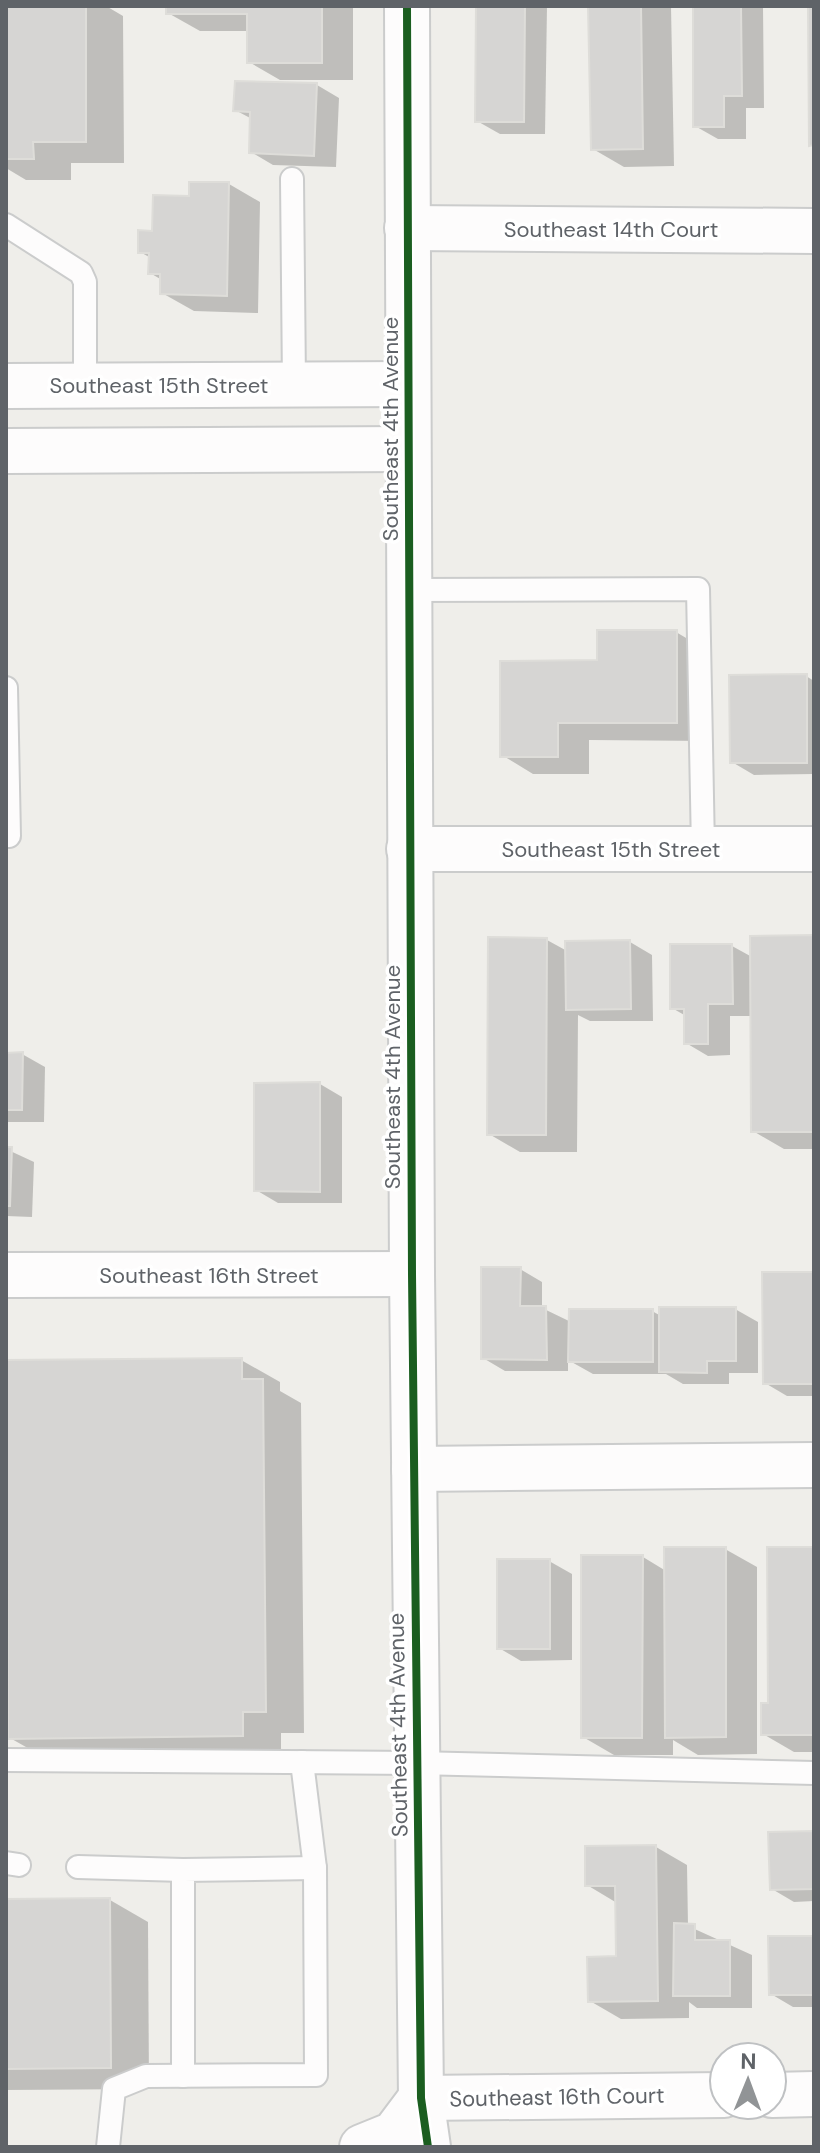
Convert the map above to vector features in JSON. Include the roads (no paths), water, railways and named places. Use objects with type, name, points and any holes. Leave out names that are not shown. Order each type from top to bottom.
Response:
[{"type":"street","name":"Southeast 4th Avenue","points":[[407,6],[416,1763],[421,2098],[428,2147]]},
{"type":"street","name":"Southeast 14th Court","points":[[407,228],[814,231]]},
{"type":"street","name":"Southeast 15th Street","points":[[6,386],[408,384]]},
{"type":"street","points":[[6,451],[407,449]]},
{"type":"street","name":"Southeast 15th Street","points":[[409,849],[814,849]]},
{"type":"street","name":"Southeast 16th Street","points":[[6,1275],[412,1274]]},
{"type":"street","points":[[414,1469],[814,1465]]},
{"type":"street","points":[[788,2095],[814,2094]]},
{"type":"street","name":"Southeast 16th Court","points":[[362,2147],[394,2134],[421,2098],[708,2095]]},
{"type":"lane","points":[[292,179],[294,384]]},
{"type":"lane","points":[[6,225],[81,273],[85,282],[85,386]]},
{"type":"lane","points":[[408,590],[698,589],[703,849]]},
{"type":"lane","points":[[6,688],[9,836],[6,836]]},
{"type":"lane","points":[[6,1760],[416,1763],[814,1773]]},
{"type":"lane","points":[[108,2147],[114,2089],[146,2076],[316,2075],[315,1868],[302,1762]]},
{"type":"lane","points":[[78,1867],[183,1870],[315,1868]]},
{"type":"lane","points":[[183,1870],[183,2076]]}]
